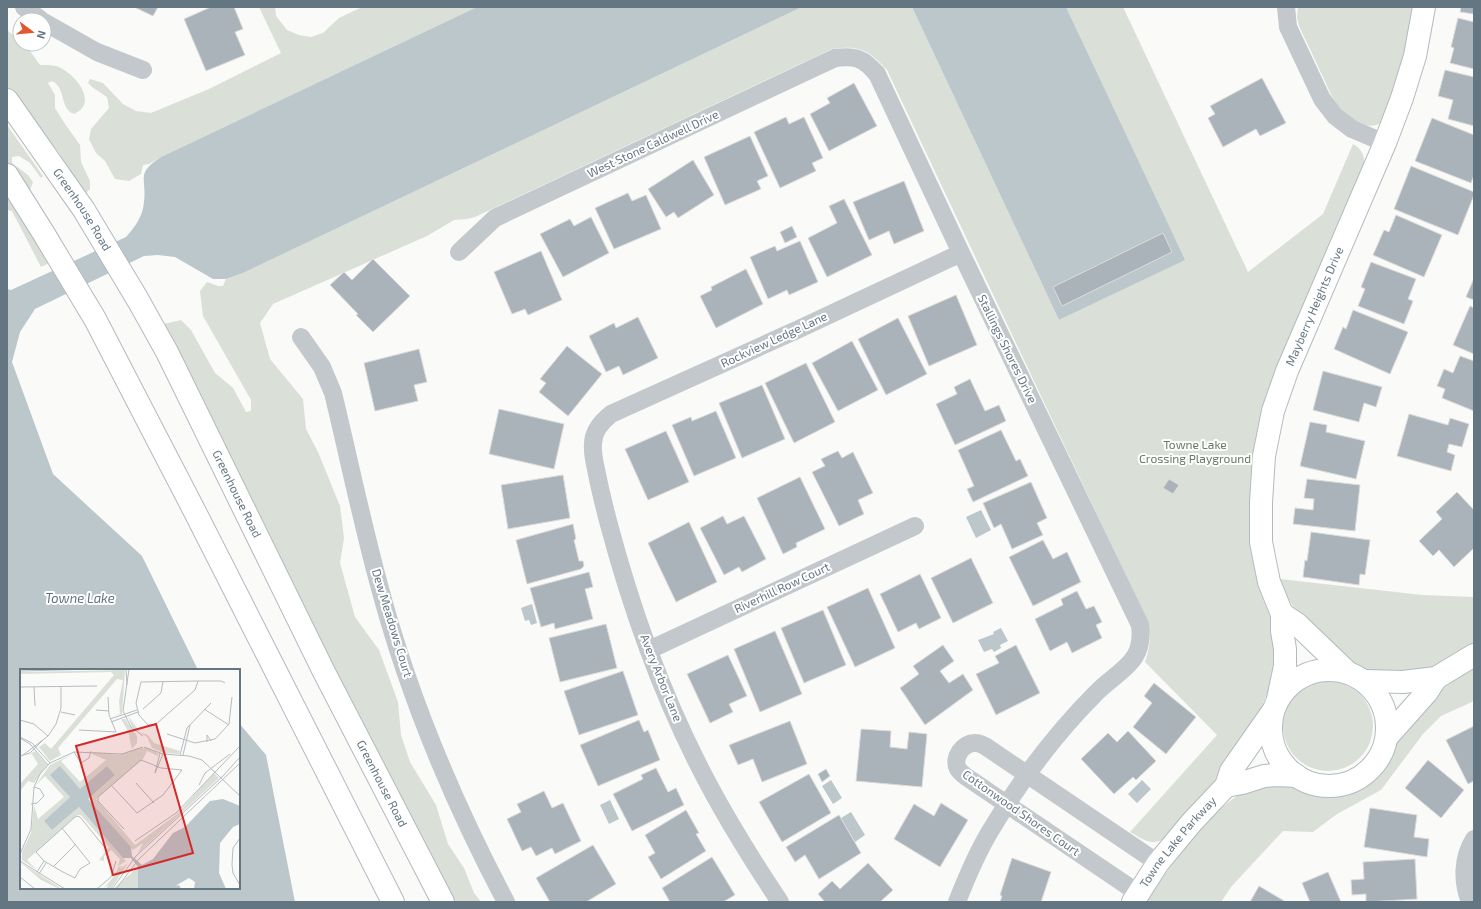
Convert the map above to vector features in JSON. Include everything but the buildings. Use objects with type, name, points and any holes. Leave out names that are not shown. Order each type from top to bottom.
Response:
[{"type":"main road","name":"Mayberry Heights Drive","points":[[1275,705],[1285,666],[1282,614],[1268,582],[1261,542],[1261,502],[1264,456],[1273,411],[1290,364],[1385,143],[1402,98],[1415,56],[1424,7]]},
{"type":"main road","name":"Greenhouse Road","points":[[7,100],[84,210],[138,300],[167,352],[324,672],[443,902]]},
{"type":"main road","points":[[7,175],[95,319],[198,517],[393,902]]},
{"type":"main road","points":[[1282,614],[1297,624],[1312,640],[1355,676],[1379,696],[1386,716],[1386,737],[1380,755],[1368,771],[1352,781],[1333,786],[1314,784],[1297,776],[1283,764],[1274,747],[1270,729],[1275,705],[1295,680],[1320,670],[1355,676],[1403,682],[1436,678],[1474,655]]},
{"type":"main road","points":[[1386,737],[1427,692],[1436,678]]},
{"type":"main road","name":"Towne Lake Parkway","points":[[1135,898],[1158,863],[1192,822],[1226,786],[1231,771],[1275,705]]},
{"type":"main road","name":"Towne Lake Parkway","points":[[1226,786],[1264,776],[1297,776]]},
{"type":"street","points":[[1286,7],[1288,27],[1322,99],[1335,116],[1352,129],[1385,143]]},
{"type":"street","points":[[52,27],[97,52],[143,70]]},
{"type":"street","name":"West Stone Caldwell Drive","points":[[459,252],[495,218],[835,58],[847,56],[858,58]]},
{"type":"street","name":"Stallings Shores Drive","points":[[858,58],[868,64],[878,74],[960,252],[1140,625],[1141,638],[1139,648],[1134,659],[1101,688],[1072,718],[1027,774]]},
{"type":"street","name":"Rockview Ledge Lane","points":[[594,435],[601,422],[611,414],[960,252]]},
{"type":"street","name":"Dew Meadows Court","points":[[301,337],[322,367],[333,393],[378,582],[402,661],[436,756],[478,848],[506,902]]},
{"type":"street","name":"Avery Arbor Lane","points":[[594,435],[592,444],[593,456],[622,575],[670,704],[698,764],[743,846],[780,902]]},
{"type":"street","name":"Riverhill Row Court","points":[[649,650],[915,526]]},
{"type":"street","name":"Cottonwood Shores Court","points":[[1135,898],[965,776],[958,769],[956,759],[960,750],[967,744],[976,742],[985,746],[1158,863]]},
{"type":"street","points":[[957,902],[968,874],[988,834],[1027,774]]},
{"type":"street","points":[[1470,902],[1463,875],[1471,844]]},
{"type":"green space","points":[[259,7],[275,7],[276,16],[287,30],[299,35],[311,37],[323,33],[339,18],[362,7],[477,7],[149,164],[143,165],[141,174],[129,181],[115,179],[105,161],[96,153],[89,139],[91,129],[109,108],[107,97],[88,83],[90,79],[103,83],[123,104],[136,111],[151,113],[209,89],[281,53]]},
{"type":"green space","name":"Towne Lake Crossing Playground","points":[[802,7],[912,7],[1059,320],[1184,260],[1066,7],[1123,7],[1248,272],[1323,214],[1353,144],[1360,150],[1365,166],[1267,393],[1258,429],[1251,478],[1250,547],[1259,589],[1277,634],[1277,678],[1266,696],[1258,717],[1217,783],[1166,838],[1161,841],[1151,842],[1130,832],[1217,735],[1145,662],[1150,638],[1144,614],[887,70],[863,50],[850,48],[832,49],[475,217],[454,220],[427,236],[273,304],[260,323],[270,359],[303,399],[306,429],[318,452],[340,506],[344,538],[340,563],[355,617],[379,650],[398,702],[401,735],[410,762],[436,805],[448,844],[464,868],[474,893],[481,902],[450,902],[176,362],[164,324],[181,320],[191,330],[215,373],[233,388],[246,412],[251,411],[251,400],[203,316],[200,291],[207,282],[218,286],[223,286],[226,279],[243,273]]},
{"type":"green space","points":[[1298,7],[1414,7],[1403,63],[1383,121],[1372,126],[1360,124],[1349,117],[1337,104],[1299,26],[1297,17]]},
{"type":"green space","points":[[7,30],[12,34],[12,52],[31,52],[40,65],[52,65],[59,67],[78,82],[85,96],[85,103],[81,109],[74,114],[69,111],[66,106],[59,87],[52,81],[48,83],[55,95],[55,108],[80,145],[81,162],[90,181],[90,189],[85,194],[58,151],[7,89]]},
{"type":"green space","points":[[7,125],[43,176],[41,178],[30,163],[19,156],[12,157],[12,163],[28,175],[33,182],[29,193],[66,255],[41,267],[12,211],[7,210]]},
{"type":"green space","points":[[1280,579],[1422,595],[1474,597],[1474,645],[1423,673],[1380,676],[1363,670],[1349,662],[1295,610]]},
{"type":"green space","points":[[1474,668],[1474,701],[1441,716],[1423,734],[1381,790],[1337,814],[1313,832],[1283,831],[1231,887],[1221,902],[1146,902],[1196,835],[1227,803],[1243,792],[1265,785],[1291,783],[1311,790],[1340,791],[1360,784],[1378,768],[1402,731],[1421,708],[1447,685]]},
{"type":"green space","points":[[1328,681],[1345,685],[1360,694],[1369,709],[1373,726],[1369,743],[1360,758],[1345,767],[1328,771],[1311,767],[1296,758],[1287,743],[1283,726],[1287,709],[1296,694],[1311,685]]},
{"type":"water","name":"Towne Lake","points":[[477,7],[802,7],[243,273],[226,279],[213,279],[175,257],[158,255],[144,256],[35,309],[20,332],[12,362],[53,474],[142,556],[198,669],[20,669],[20,889],[240,889],[240,724],[266,755],[295,902],[7,902],[7,289],[11,290],[126,237],[142,212],[145,194],[145,172],[161,157]]},
{"type":"water","points":[[912,7],[1066,7],[1185,260],[1059,320]]},
{"type":"water","points":[[981,510],[991,530],[976,538],[966,517]]},
{"type":"water","points":[[532,604],[537,623],[531,625],[529,620],[525,621],[521,608]]},
{"type":"water","points":[[1001,628],[1008,641],[1000,645],[1001,648],[994,652],[992,649],[984,652],[978,640],[994,634],[993,632]]},
{"type":"water","points":[[831,780],[842,798],[833,804],[822,786]]},
{"type":"water","points":[[1142,780],[1151,789],[1137,803],[1128,794]]},
{"type":"water","points":[[610,800],[619,819],[609,824],[600,805]]},
{"type":"water","points":[[851,812],[865,835],[855,842],[841,818]]}]
